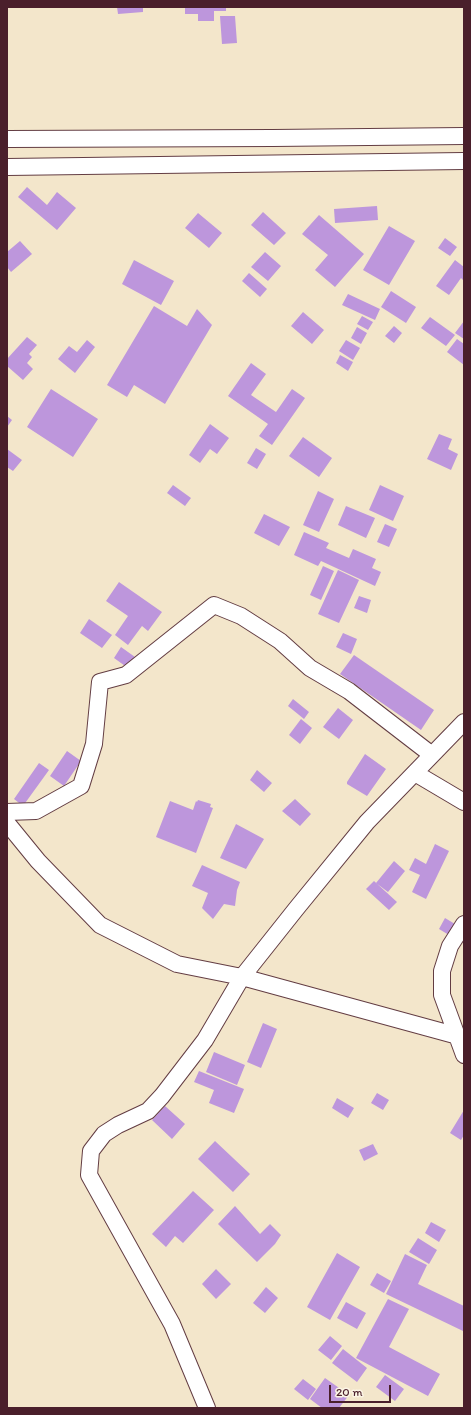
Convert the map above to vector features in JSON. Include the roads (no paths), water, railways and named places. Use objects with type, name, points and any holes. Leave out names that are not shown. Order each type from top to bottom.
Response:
[{"type":"street","points":[[7,139],[464,136]]},
{"type":"street","points":[[7,167],[464,161]]},
{"type":"street","points":[[7,812],[36,811],[81,786],[94,744],[100,682],[126,675],[214,605],[241,616],[280,641],[310,668],[349,691],[432,756]]},
{"type":"street","points":[[207,1408],[172,1324],[89,1175],[91,1151],[104,1134],[118,1125],[148,1111],[162,1096],[205,1040],[242,977],[296,909],[367,822],[464,722]]},
{"type":"street","points":[[415,773],[464,802]]},
{"type":"street","points":[[7,823],[38,861],[100,925],[176,964],[242,977],[461,1038]]},
{"type":"street","points":[[464,924],[450,946],[442,971],[442,995],[461,1038],[464,1054]]}]
